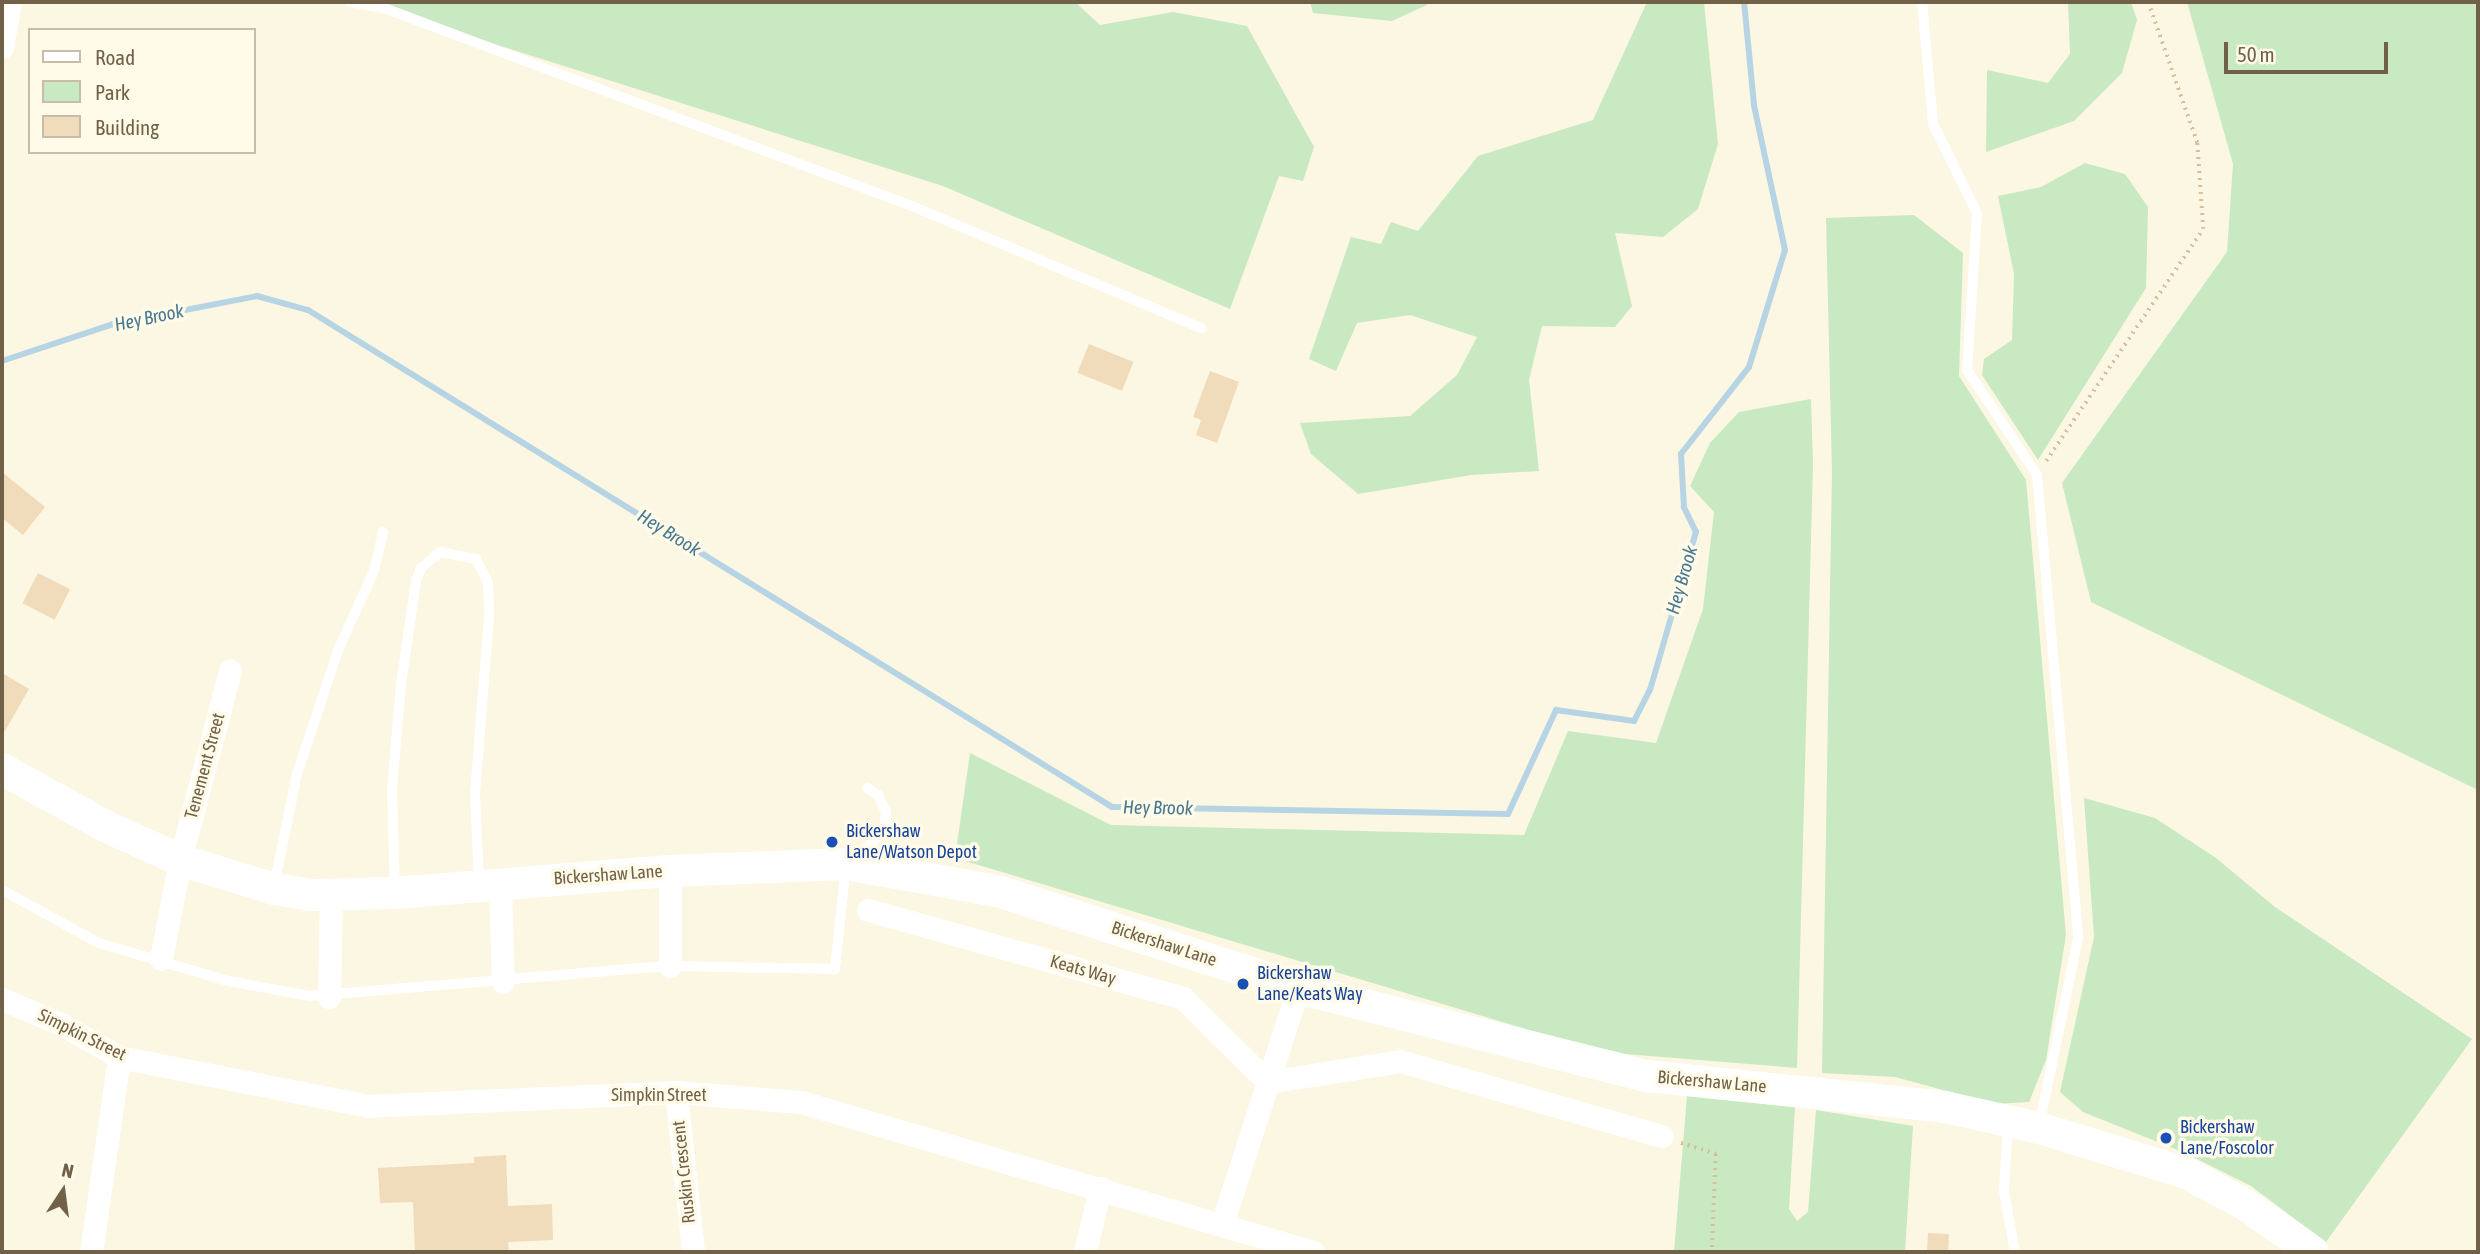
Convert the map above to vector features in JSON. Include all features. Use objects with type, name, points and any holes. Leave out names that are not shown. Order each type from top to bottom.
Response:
[{"type":"main road","name":"Bickershaw Lane","points":[[2,769],[107,827],[180,860],[274,889],[331,896],[670,870],[846,864],[1001,892],[1298,988],[1647,1076],[1945,1107],[2039,1128],[2186,1174],[2243,1203],[2313,1252]]},
{"type":"street","points":[[2,47],[10,2]]},
{"type":"street","name":"Tenement Street","points":[[161,959],[180,860],[230,671]]},
{"type":"street","points":[[670,870],[670,966]]},
{"type":"street","points":[[489,884],[503,982]]},
{"type":"street","points":[[329,997],[331,896]]},
{"type":"street","name":"Keats Way","points":[[868,910],[1183,998],[1268,1082]]},
{"type":"street","points":[[1222,1224],[1298,988]]},
{"type":"street","name":"Simpkin Street","points":[[2,999],[61,1024],[119,1057],[368,1106],[676,1092],[801,1102],[1313,1252]]},
{"type":"street","points":[[91,1252],[119,1057]]},
{"type":"street","points":[[1268,1082],[1400,1061],[1661,1136]]},
{"type":"street","name":"Ruskin Crescent","points":[[676,1092],[693,1252]]},
{"type":"street","points":[[1084,1252],[1100,1188]]},
{"type":"lane","points":[[350,2],[384,8],[912,206],[1200,328]]},
{"type":"lane","points":[[1922,2],[1933,124],[1978,213],[1967,370],[2036,475],[2078,938],[2039,1128]]},
{"type":"lane","points":[[274,889],[297,774],[339,648],[374,571],[383,532]]},
{"type":"lane","points":[[396,892],[392,789],[401,684],[416,581],[421,568],[440,552],[475,559],[484,570],[489,592],[475,792],[489,884]]},
{"type":"lane","points":[[2,890],[99,943],[161,959],[228,981],[329,997],[670,966],[835,969],[846,864],[884,832],[886,812],[878,795],[867,788]]},
{"type":"lane","points":[[2008,1120],[2004,1191],[2015,1252]]},
{"type":"path","points":[[2036,475],[2203,229],[2197,143],[2148,2]]},
{"type":"path","points":[[1661,1136],[1716,1154],[1712,1252]]},
{"type":"green space","points":[[336,2],[1075,2],[1100,25],[1173,12],[1247,26],[1314,147],[1303,181],[1279,176],[1230,309],[943,186],[406,16]]},
{"type":"green space","points":[[1310,2],[1426,2],[1427,5],[1392,21],[1313,13]]},
{"type":"green space","points":[[1647,2],[1704,2],[1718,144],[1698,209],[1663,237],[1615,233],[1632,306],[1615,327],[1542,326],[1529,380],[1539,471],[1471,475],[1358,494],[1311,454],[1300,423],[1410,416],[1457,375],[1477,337],[1410,315],[1357,323],[1336,371],[1309,359],[1351,237],[1381,244],[1391,222],[1418,231],[1478,156],[1593,120]]},
{"type":"green space","points":[[2068,2],[2131,2],[2137,20],[2122,73],[2074,121],[1986,152],[1987,70],[2048,83],[2070,54]]},
{"type":"green space","points":[[2187,2],[2478,2],[2478,790],[2091,602],[2062,483],[2227,252],[2233,164]]},
{"type":"green space","points":[[2085,163],[2125,174],[2148,207],[2146,288],[2038,460],[1982,375],[1984,359],[2012,340],[2014,274],[1998,196],[2041,187]]},
{"type":"green space","points":[[1914,215],[1963,253],[1959,376],[2026,480],[2066,935],[2046,1060],[2029,1102],[1995,1104],[1895,1077],[1822,1073],[1832,472],[1826,218]]},
{"type":"green space","points":[[1811,399],[1813,464],[1797,1068],[1625,1054],[1546,1035],[955,858],[970,753],[1111,825],[1524,835],[1568,731],[1656,743],[1703,609],[1714,512],[1690,486],[1710,443],[1739,412]]},
{"type":"green space","points":[[2084,798],[2155,818],[2216,858],[2275,907],[2472,1039],[2326,1242],[2251,1186],[2185,1153],[2083,1112],[2060,1092],[2094,937]]},
{"type":"green space","points":[[1687,1096],[1795,1107],[1789,1209],[1797,1221],[1808,1212],[1816,1110],[1913,1126],[1905,1252],[1674,1252]]},
{"type":"building","points":[[1089,344],[1134,362],[1122,391],[1077,373]]},
{"type":"building","points":[[1210,371],[1239,382],[1217,443],[1196,435],[1201,420],[1193,417]]},
{"type":"building","points":[[2,472],[45,507],[23,535],[2,518]]},
{"type":"building","points":[[38,573],[70,589],[55,620],[23,603]]},
{"type":"building","points":[[2,673],[29,689],[2,736]]},
{"type":"building","points":[[506,1155],[508,1206],[552,1204],[553,1240],[508,1242],[509,1252],[415,1252],[413,1202],[380,1203],[378,1168],[474,1163],[474,1157]]},
{"type":"building","points":[[1928,1233],[1949,1234],[1948,1252],[1927,1252]]},
{"type":"waterway","name":"Hey Brook","points":[[2,361],[113,324],[257,296],[308,310],[1112,807],[1508,814],[1556,710],[1634,721],[1650,690],[1696,532],[1684,507],[1681,454],[1749,367],[1785,250],[1754,105],[1744,2]]},
{"type":"place","name":"Bickershaw Lane/Watson Depot","points":[[832,842]]},
{"type":"place","name":"Bickershaw Lane/Keats Way","points":[[1243,984]]},
{"type":"place","name":"Bickershaw Lane/Foscolor","points":[[2166,1138]]}]
